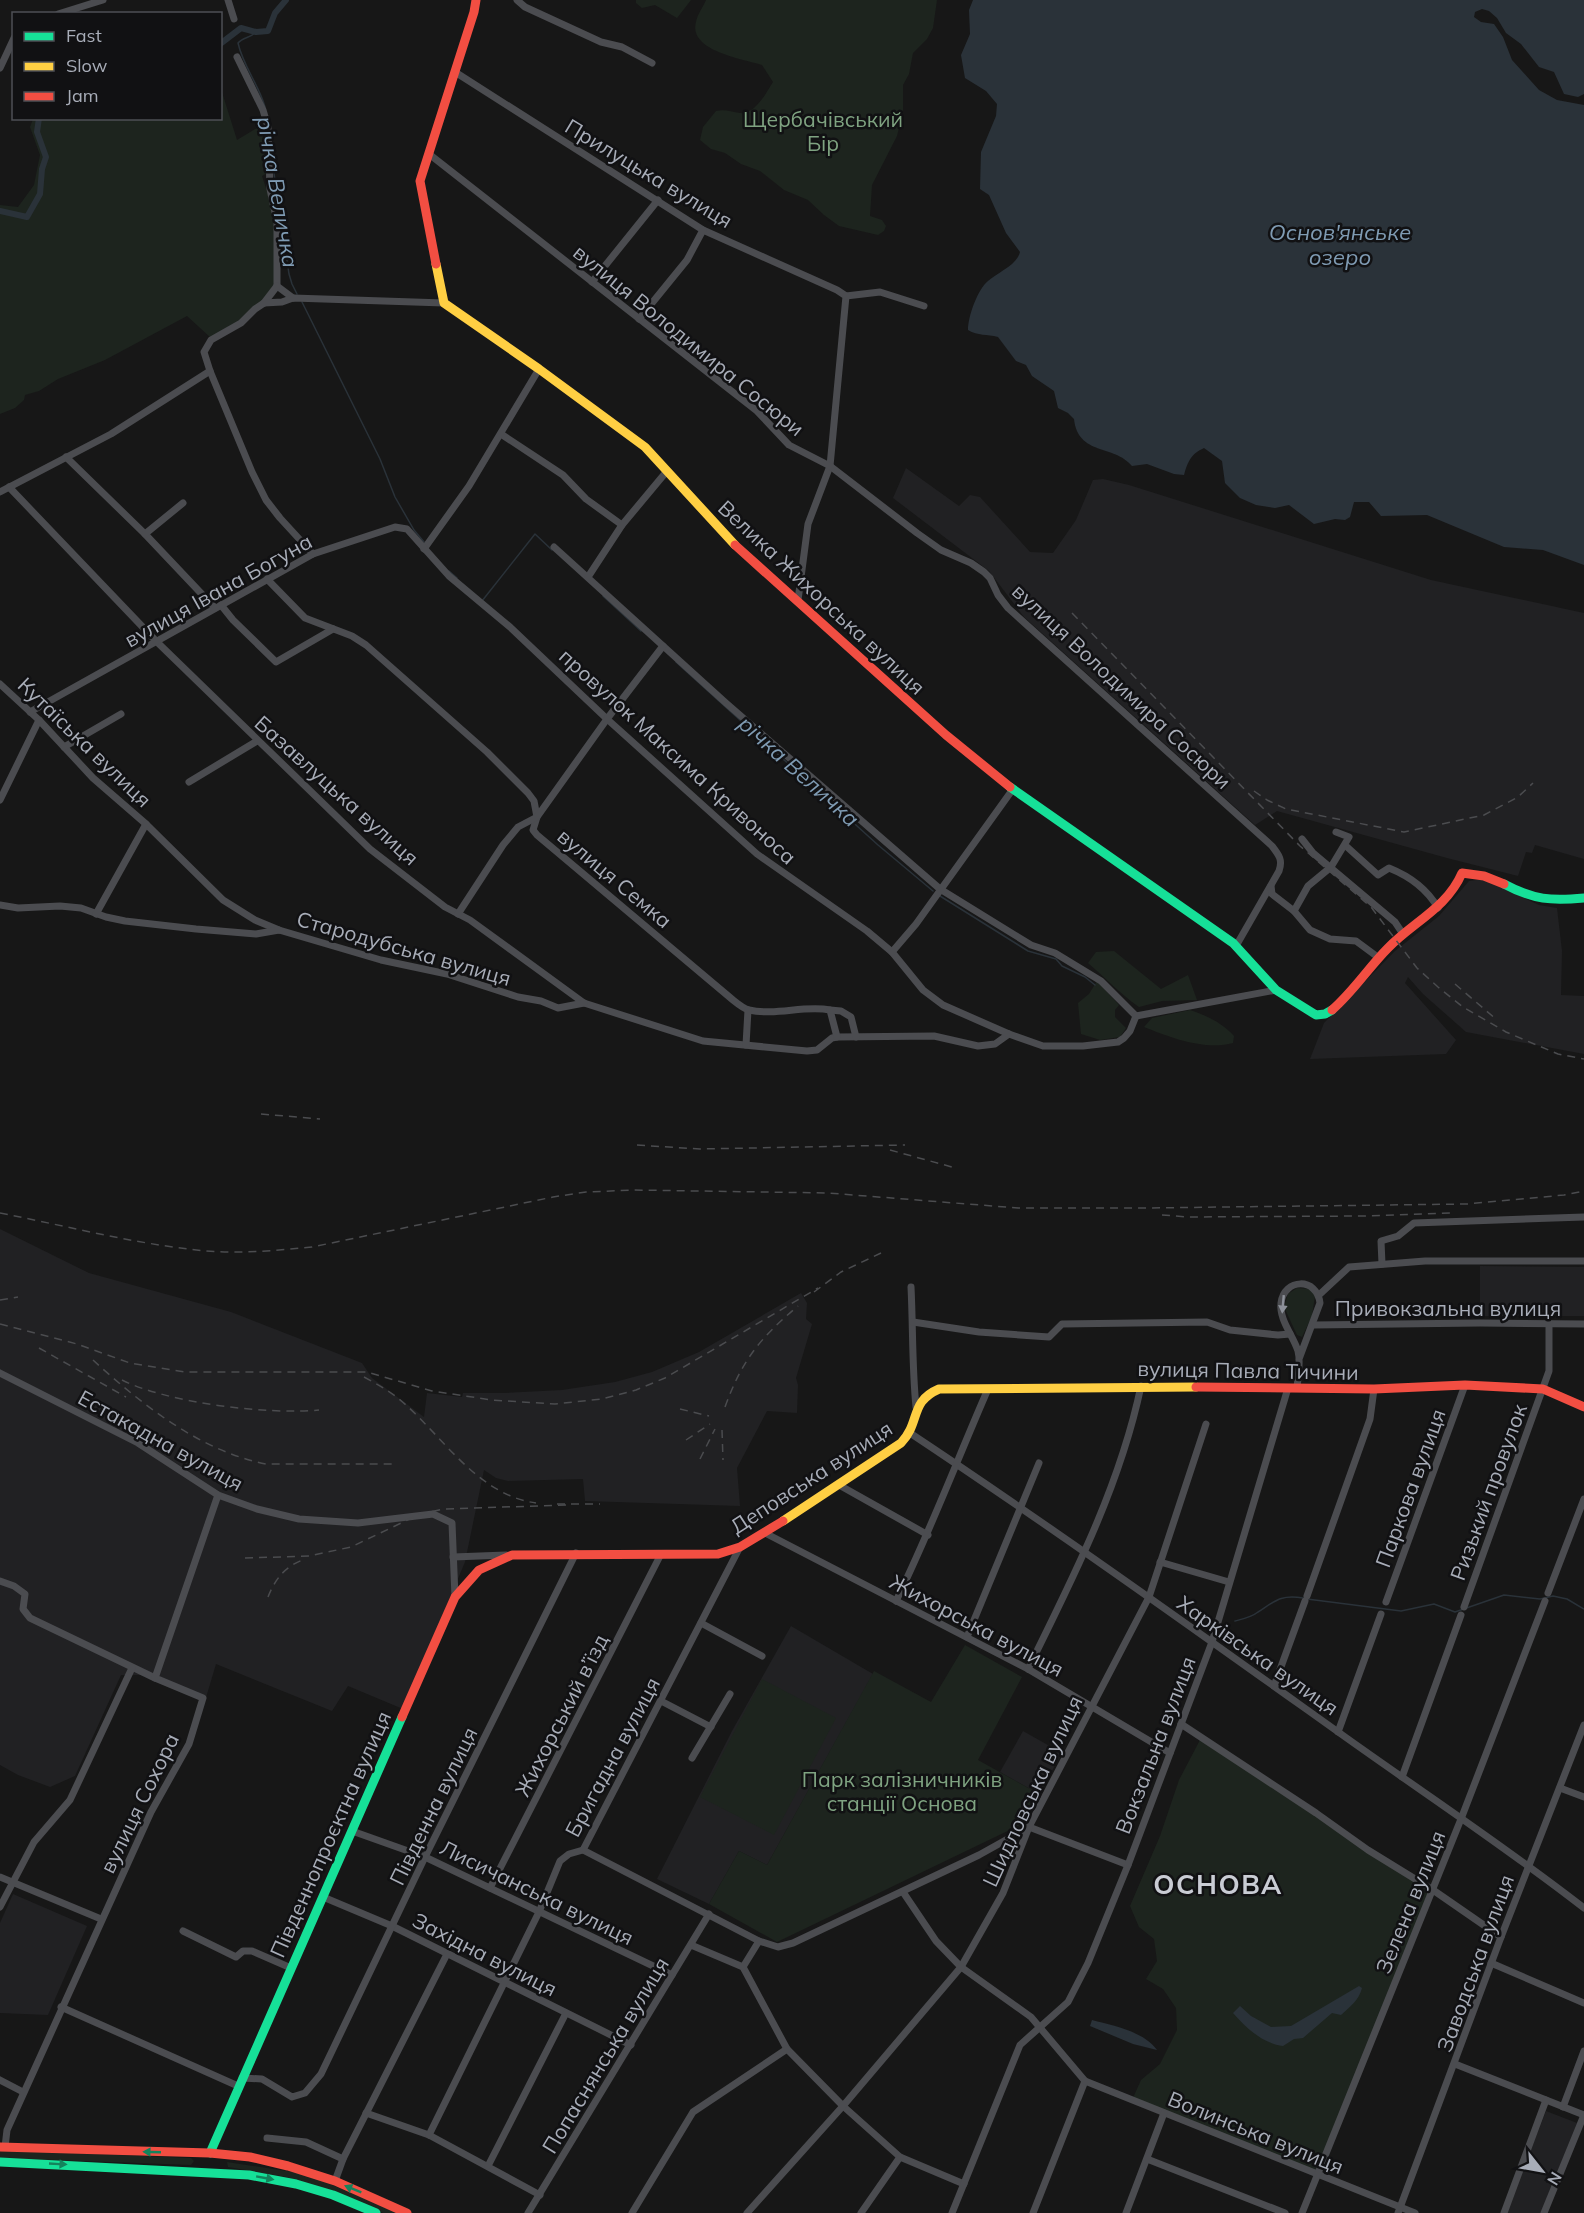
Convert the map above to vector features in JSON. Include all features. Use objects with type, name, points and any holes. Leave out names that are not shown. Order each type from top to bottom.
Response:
[{"type":"main road","points":[[444,303],[420,181],[476,0]]},
{"type":"main road","name":"Велика Жихорська вулиця","points":[[444,303],[645,447],[725,536],[928,719],[1013,789],[1236,946],[1276,990],[1316,1015],[1325,1014],[1334,1008],[1403,934],[1438,908],[1459,884],[1462,873],[1486,874],[1537,898],[1553,900],[1584,898]]},
{"type":"main road","name":"вулиця Павла Тичини","points":[[916,1407],[928,1393],[939,1389],[1141,1386],[1374,1389],[1465,1385],[1543,1389],[1584,1407]]},
{"type":"main road","name":"Деповська вулиця","points":[[512,1555],[718,1554],[740,1547],[765,1533],[901,1443],[910,1433],[916,1407]]},
{"type":"main road","name":"Південнопроєктна вулиця","points":[[207,2171],[210,2153],[240,2082],[454,1597],[468,1579],[484,1565],[512,1555]]},
{"type":"main road","points":[[3,2147],[210,2153],[250,2157],[335,2181],[407,2213]]},
{"type":"main road","points":[[0,2162],[207,2171],[249,2175],[296,2184],[333,2195],[376,2213]]},
{"type":"street","points":[[64,12],[103,0]]},
{"type":"street","points":[[228,0],[234,19]]},
{"type":"street","points":[[517,0],[525,7],[601,42],[622,47],[652,63]]},
{"type":"street","points":[[0,68],[12,42]]},
{"type":"street","points":[[237,57],[263,110],[268,127],[270,189],[277,222],[277,286],[264,303],[241,324],[211,340],[204,352],[252,472],[266,500],[313,554]]},
{"type":"street","name":"Прилуцька вулиця","points":[[454,72],[704,230],[846,296]]},
{"type":"street","name":"вулиця Володимира Сосюри","points":[[429,154],[757,411],[789,446],[830,466],[925,539],[984,572],[1008,608],[1272,846],[1280,856],[1282,864],[1271,886]]},
{"type":"street","points":[[592,282],[658,200]]},
{"type":"street","points":[[639,319],[687,260],[704,230]]},
{"type":"street","points":[[277,286],[293,298]]},
{"type":"street","points":[[798,600],[808,524],[830,466],[846,296],[880,292],[924,306]]},
{"type":"street","points":[[264,303],[282,302],[293,298],[444,303]]},
{"type":"street","points":[[424,549],[469,486],[539,369]]},
{"type":"street","points":[[0,492],[111,434],[210,371]]},
{"type":"street","points":[[501,434],[563,475],[586,499],[622,525]]},
{"type":"street","points":[[66,457],[276,663],[333,629]]},
{"type":"street","points":[[588,577],[622,525],[667,471]]},
{"type":"street","name":"Базавлуцька вулиця","points":[[9,487],[157,642],[370,849],[445,907],[470,920],[584,1003],[704,1041],[807,1051],[817,1050],[831,1038],[837,1037]]},
{"type":"street","points":[[145,534],[183,504]]},
{"type":"street","name":"вулиця Івана Богуна","points":[[30,712],[313,554],[395,527],[407,529],[424,549]]},
{"type":"street","points":[[554,547],[940,890],[1031,945],[1054,953],[1101,981],[1136,1016],[1276,990]]},
{"type":"street","name":"провулок Максима Кривоноса","points":[[424,549],[449,576],[510,627],[607,719],[757,854],[867,931],[892,952],[923,990],[943,1005],[1042,1047],[1118,1042],[1130,1031],[1136,1016]]},
{"type":"street","name":"вулиця Семка","points":[[267,579],[305,618],[352,636],[366,645],[487,752],[534,801],[537,817],[533,830],[537,835],[733,1000],[748,1010]]},
{"type":"street","points":[[458,914],[503,845],[518,827],[537,817],[663,646]]},
{"type":"street","name":"Кутаїська вулиця","points":[[0,684],[39,720],[93,778],[146,824],[223,900],[255,920],[279,930]]},
{"type":"street","points":[[64,747],[121,714]]},
{"type":"street","points":[[0,800],[39,720]]},
{"type":"street","points":[[189,782],[257,741]]},
{"type":"street","points":[[892,952],[916,924],[1013,789]]},
{"type":"street","name":"Кутаїська вулиця","points":[[96,914],[146,824]]},
{"type":"street","points":[[1294,911],[1308,886],[1331,867],[1346,846],[1349,837],[1336,832]]},
{"type":"street","points":[[1302,838],[1313,853],[1395,922],[1403,934]]},
{"type":"street","points":[[1346,846],[1378,874],[1389,868],[1402,873],[1430,895],[1438,908]]},
{"type":"street","points":[[1271,886],[1272,894],[1294,911],[1310,930],[1330,939],[1356,941],[1379,958]]},
{"type":"street","points":[[1236,946],[1271,886]]},
{"type":"street","name":"Стародубська вулиця","points":[[0,905],[18,908],[60,906],[81,908],[125,921],[196,929],[256,934],[279,930],[381,960],[447,974],[558,1008],[584,1003]]},
{"type":"street","points":[[747,1045],[748,1010],[796,1011],[814,1007],[841,1011],[851,1017],[856,1037]]},
{"type":"street","points":[[830,1010],[837,1037],[934,1036],[978,1046],[995,1044],[1009,1034]]},
{"type":"street","points":[[1382,1264],[1381,1241],[1398,1236],[1414,1223],[1584,1217]]},
{"type":"street","points":[[1319,1295],[1349,1267],[1425,1261],[1584,1261]]},
{"type":"street","name":"Привокзальна вулиця","points":[[1292,1388],[1299,1359],[1320,1303],[1319,1295],[1311,1286],[1302,1284],[1293,1285],[1284,1293],[1281,1300],[1281,1309],[1299,1359]]},
{"type":"street","name":"Деповська вулиця","points":[[911,1287],[912,1368],[916,1407]]},
{"type":"street","points":[[913,1322],[979,1332],[1050,1337],[1062,1324],[1154,1322],[1207,1322],[1230,1330],[1290,1334]]},
{"type":"street","name":"Ризький провулок","points":[[1464,1607],[1549,1371],[1549,1323]]},
{"type":"street","name":"Привокзальна вулиця","points":[[1313,1325],[1584,1324]]},
{"type":"street","name":"Естакадна вулиця","points":[[0,1373],[138,1443],[218,1495],[257,1509],[299,1519],[358,1523],[433,1514],[452,1523],[454,1597]]},
{"type":"street","name":"Паркова вулиця","points":[[1386,1602],[1465,1385]]},
{"type":"street","points":[[1028,1669],[1086,1552],[1133,1422],[1141,1386]]},
{"type":"street","name":"Вокзальна вулиця","points":[[952,2213],[1020,2045],[1068,2002],[1088,1964],[1212,1642],[1292,1388]]},
{"type":"street","points":[[896,1600],[928,1535],[955,1463],[988,1389]]},
{"type":"street","points":[[1274,1686],[1371,1419],[1374,1389]]},
{"type":"street","name":"Шидловська вулиця","points":[[747,2213],[843,2106],[961,1967],[1003,1893],[1029,1827],[1149,1597],[1206,1424]]},
{"type":"street","name":"Харківська вулиця","points":[[910,1433],[1086,1552],[1528,1865],[1584,1908]]},
{"type":"street","points":[[967,1637],[1040,1464]]},
{"type":"street","points":[[839,1485],[928,1535]]},
{"type":"street","points":[[0,1581],[14,1586],[25,1594],[22,1609],[30,1618],[155,1678],[218,1495]]},
{"type":"street","points":[[1548,1593],[1584,1499]]},
{"type":"street","name":"Жихорська вулиця","points":[[765,1533],[1028,1669],[1170,1753]]},
{"type":"street","name":"Бригадна вулиця","points":[[429,2136],[539,1911],[560,1861],[569,1854],[583,1850],[740,1547]]},
{"type":"street","name":"Південна вулиця","points":[[61,2007],[240,2082],[262,2079],[292,2097],[305,2093],[321,2074],[425,1857],[576,1553]]},
{"type":"street","points":[[453,1557],[512,1555]]},
{"type":"street","name":"Жихорський в’їзд","points":[[490,1888],[660,1556]]},
{"type":"street","points":[[1160,1562],[1230,1582]]},
{"type":"street","name":"Зелена вулиця","points":[[1302,2213],[1433,1890],[1545,1601]]},
{"type":"street","points":[[1338,1732],[1382,1614]]},
{"type":"street","points":[[1402,1777],[1461,1615]]},
{"type":"street","points":[[701,1623],[762,1656]]},
{"type":"street","points":[[0,1908],[34,1842],[70,1800],[132,1668]]},
{"type":"street","name":"вулиця Сохора","points":[[3,2147],[7,2130],[23,2092],[101,1919],[151,1812],[189,1744],[203,1698],[155,1678]]},
{"type":"street","points":[[692,1758],[729,1694]]},
{"type":"street","points":[[661,1701],[711,1727]]},
{"type":"street","points":[[1181,1724],[1501,1937]]},
{"type":"street","name":"Заводська вулиця","points":[[1399,2211],[1528,1865],[1584,1725]]},
{"type":"street","points":[[1560,1788],[1584,1797]]},
{"type":"street","points":[[583,1850],[759,1941],[778,1947],[785,1946],[903,1892],[979,1855],[1029,1827],[1128,1865]]},
{"type":"street","name":"Лисичанська вулиця","points":[[352,1831],[425,1857],[672,1975]]},
{"type":"street","points":[[0,1876],[101,1919]]},
{"type":"street","points":[[903,1892],[936,1941],[961,1967],[1031,2017],[1085,2081],[1032,2213]]},
{"type":"street","name":"Західна вулиця","points":[[323,1897],[392,1926],[631,2045]]},
{"type":"street","name":"Попаснянська вулиця","points":[[528,2213],[710,1914]]},
{"type":"street","points":[[183,1931],[236,1957],[243,1951],[252,1951],[291,1968]]},
{"type":"street","points":[[743,1967],[759,1941]]},
{"type":"street","points":[[691,1945],[743,1967],[787,2049],[843,2106],[900,2157],[964,2184]]},
{"type":"street","points":[[335,2181],[343,2159],[447,1954]]},
{"type":"street","points":[[1491,1963],[1584,2003]]},
{"type":"street","points":[[488,2166],[566,2013]]},
{"type":"street","points":[[632,2213],[693,2112],[787,2049]]},
{"type":"street","points":[[1563,2107],[1584,2051]]},
{"type":"street","points":[[1455,2064],[1584,2115],[1544,2213]]},
{"type":"street","points":[[0,2080],[23,2092]]},
{"type":"street","name":"Волинська вулиця","points":[[1085,2081],[1317,2174],[1399,2211],[1415,2213]]},
{"type":"street","points":[[1504,2213],[1546,2100]]},
{"type":"street","points":[[366,2113],[429,2136],[540,2194]]},
{"type":"street","points":[[1126,2213],[1164,2113]]},
{"type":"street","points":[[267,2138],[306,2142],[343,2159]]},
{"type":"street","points":[[861,2213],[900,2157]]},
{"type":"street","points":[[1147,2159],[1285,2213]]},
{"type":"shaded area","points":[[906,468],[959,506],[970,495],[980,497],[1030,552],[1053,553],[1076,520],[1093,480],[1103,479],[1129,485],[1431,580],[1584,613],[1584,859],[1535,845],[1532,853],[1526,852],[1518,876],[1277,811],[1255,825],[1024,617],[989,571],[893,498]]},
{"type":"shaded area","points":[[1484,879],[1539,905],[1557,908],[1562,951],[1561,995],[1584,996],[1584,1054],[1466,1032],[1423,994],[1408,977],[1405,983],[1456,1040],[1446,1054],[1310,1059],[1324,1023],[1395,951],[1439,916],[1469,881]]},
{"type":"shaded area","points":[[0,1229],[89,1273],[231,1312],[362,1363],[372,1378],[424,1417],[427,1393],[462,1397],[463,1393],[562,1390],[615,1382],[652,1372],[699,1352],[801,1293],[807,1303],[806,1319],[812,1324],[796,1378],[797,1413],[767,1411],[737,1468],[740,1506],[585,1501],[583,1479],[508,1481],[496,1478],[484,1470],[465,1562],[403,1709],[348,1686],[332,1711],[216,1664],[205,1701],[141,1675],[121,1675],[75,1776],[50,1787],[18,1775],[0,1765]]},
{"type":"shaded area","points":[[1480,1266],[1584,1267],[1584,1316],[1480,1316]]},
{"type":"shaded area","points":[[791,1626],[873,1674],[767,1865],[739,1851],[709,1904],[657,1879],[732,1731]]},
{"type":"shaded area","points":[[1023,1731],[1062,1753],[1039,1794],[1000,1772]]},
{"type":"shaded area","points":[[13,1894],[87,1926],[48,2015],[0,2013],[0,1923]]},
{"type":"shaded area","points":[[1546,2111],[1577,2123],[1541,2213],[1506,2213]]},
{"type":"green space","points":[[636,0],[691,0],[677,18],[655,5],[642,8]]},
{"type":"green space","name":"Щербачівський Бір","points":[[706,0],[937,0],[933,28],[927,39],[913,53],[909,74],[903,85],[903,112],[897,136],[872,185],[870,216],[882,220],[886,226],[884,231],[878,235],[839,226],[808,200],[784,190],[760,171],[741,164],[725,153],[711,149],[700,140],[703,127],[716,111],[745,113],[750,111],[760,102],[773,82],[762,65],[719,52],[700,40],[696,32],[696,22]]},
{"type":"green space","points":[[222,92],[237,140],[257,128],[264,130],[262,147],[267,151],[267,173],[262,176],[277,222],[277,283],[264,303],[249,316],[211,338],[187,316],[105,360],[58,379],[39,391],[25,395],[24,400],[15,408],[0,414],[0,205],[18,207],[34,185],[40,155],[30,127],[33,120],[222,120]]},
{"type":"green space","points":[[1114,951],[1161,989],[1188,975],[1197,1000],[1162,1001],[1139,1007],[1088,963],[1096,952]]},
{"type":"green space","points":[[1097,981],[1119,1005],[1115,1010],[1115,1017],[1126,1028],[1120,1037],[1100,1040],[1081,1034],[1078,1003],[1089,994]]},
{"type":"green space","points":[[1190,1010],[1219,1023],[1234,1036],[1233,1043],[1199,1044],[1176,1039],[1144,1027],[1152,1018]]},
{"type":"green space","points":[[1297,1288],[1311,1289],[1315,1296],[1312,1316],[1302,1337],[1297,1335],[1284,1307],[1288,1294]]},
{"type":"green space","name":"Парк залізничників станції Основа","points":[[965,1645],[1022,1677],[978,1760],[1039,1794],[1022,1824],[777,1942],[709,1904],[739,1851],[767,1865],[874,1671],[931,1702]]},
{"type":"green space","points":[[762,1679],[836,1718],[774,1835],[700,1797]]},
{"type":"green space","points":[[1201,1738],[1433,1890],[1317,2174],[1132,2100],[1141,2080],[1160,2064],[1177,2030],[1176,2008],[1163,1989],[1146,1979],[1157,1961],[1154,1939],[1139,1927],[1130,1906],[1160,1836],[1179,1780]]},
{"type":"green space","points":[[0,2150],[191,2158],[194,2161],[191,2165],[0,2158]]},
{"type":"green space","points":[[227,2162],[306,2174],[399,2213],[383,2213],[350,2198],[286,2177],[228,2167]]},
{"type":"water","name":"Основ'янське озеро","points":[[973,0],[1584,0],[1584,94],[1578,97],[1564,94],[1554,72],[1539,67],[1521,44],[1506,33],[1497,18],[1489,11],[1482,9],[1475,12],[1474,17],[1481,22],[1494,24],[1503,37],[1512,60],[1539,90],[1557,100],[1584,105],[1584,565],[1543,550],[1504,547],[1427,515],[1381,516],[1369,502],[1354,502],[1350,517],[1345,520],[1335,519],[1314,524],[1289,505],[1275,508],[1256,505],[1240,498],[1225,483],[1222,461],[1204,448],[1191,458],[1184,475],[1174,474],[1147,464],[1132,466],[1125,459],[1082,439],[1074,419],[1058,408],[1054,391],[1032,376],[1026,365],[1016,361],[998,337],[968,330],[972,310],[984,285],[1015,261],[1020,252],[1006,233],[989,195],[980,189],[981,152],[996,116],[997,104],[986,91],[965,78],[961,55],[970,34],[969,10]]},
{"type":"water","points":[[1359,1986],[1362,1988],[1359,1996],[1341,2015],[1332,2013],[1303,2038],[1294,2039],[1283,2046],[1268,2042],[1255,2034],[1233,2013],[1240,2006],[1251,2016],[1271,2027],[1291,2026]]},
{"type":"water","points":[[1092,2020],[1136,2034],[1157,2050],[1133,2044],[1090,2026]]},
{"type":"waterway","name":"річка Величка","points":[[222,42],[241,28],[256,32],[268,31],[275,13],[286,0]]},
{"type":"waterway","name":"річка Величка","points":[[256,32],[238,43],[243,60],[265,107]]},
{"type":"waterway","points":[[0,211],[27,217],[40,194],[42,169],[46,157],[37,132],[39,120]]},
{"type":"waterway","name":"річка Величка","points":[[272,160],[289,274],[297,294]]},
{"type":"waterway","name":"річка Величка","points":[[302,302],[380,459],[395,497],[414,530],[424,542]]},
{"type":"waterway","name":"річка Величка","points":[[482,601],[535,534],[552,550]]},
{"type":"waterway","name":"річка Величка","points":[[449,571],[457,578]]},
{"type":"waterway","name":"річка Величка","points":[[603,596],[641,631]]},
{"type":"waterway","name":"річка Величка","points":[[676,662],[878,845],[933,891]]},
{"type":"waterway","name":"річка Величка","points":[[940,896],[1028,951],[1056,959],[1062,966],[1085,977],[1095,985]]},
{"type":"waterway","points":[[1307,1599],[1401,1611],[1434,1604],[1455,1612],[1504,1595],[1540,1599],[1553,1596],[1567,1599],[1584,1609]]},
{"type":"waterway","points":[[1235,1621],[1247,1618],[1279,1599],[1303,1598]]},
{"type":"railway","points":[[1072,613],[1300,846],[1371,907],[1417,968],[1438,987],[1463,1007],[1506,1032],[1558,1054],[1584,1059]]},
{"type":"railway","points":[[1254,791],[1286,809],[1404,832],[1484,815],[1518,797],[1533,783]]},
{"type":"railway","points":[[1455,984],[1497,1020]]},
{"type":"railway","points":[[261,1114],[320,1119]]},
{"type":"railway","points":[[637,1145],[700,1149],[905,1145]]},
{"type":"railway","points":[[890,1150],[952,1167]]},
{"type":"railway","points":[[0,1213],[166,1246],[235,1252],[312,1247],[586,1192],[634,1190],[828,1193],[1018,1208],[1145,1208],[1467,1204],[1584,1191]]},
{"type":"railway","points":[[1162,1215],[1188,1217],[1363,1216],[1450,1213]]},
{"type":"railway","points":[[814,1292],[841,1272],[881,1253]]},
{"type":"railway","points":[[0,1324],[77,1344],[130,1363],[185,1372],[367,1372],[432,1391],[492,1400],[555,1404],[602,1399],[636,1390],[665,1378],[818,1288]]},
{"type":"railway","points":[[0,1300],[18,1297]]},
{"type":"railway","points":[[725,1407],[738,1376],[754,1351],[798,1306]]},
{"type":"railway","points":[[39,1348],[126,1397]]},
{"type":"railway","points":[[93,1360],[131,1393],[173,1424],[195,1437],[242,1458],[266,1464],[394,1464]]},
{"type":"railway","points":[[364,1377],[401,1401],[480,1478],[516,1498],[536,1503]]},
{"type":"railway","points":[[122,1380],[165,1395],[219,1406],[273,1411],[319,1410]]},
{"type":"railway","points":[[680,1409],[709,1416]]},
{"type":"railway","points":[[686,1440],[710,1424]]},
{"type":"railway","points":[[700,1459],[715,1429]]},
{"type":"railway","points":[[722,1430],[723,1460]]},
{"type":"railway","points":[[557,1504],[600,1504]]},
{"type":"railway","points":[[245,1558],[309,1556],[351,1547],[420,1514],[444,1509],[566,1505]]},
{"type":"railway","points":[[268,1597],[282,1573],[305,1559]]},
{"type":"traffic: fast","points":[[1010,787],[1233,943],[1276,990],[1316,1015],[1332,1010]]},
{"type":"traffic: fast","points":[[1504,884],[1543,898],[1584,898]]},
{"type":"traffic: fast","points":[[210,2153],[402,1717]]},
{"type":"traffic: fast","points":[[0,2162],[249,2175],[296,2184],[333,2195],[376,2213]]},
{"type":"traffic: slow","points":[[436,264],[444,303],[645,447],[735,545]]},
{"type":"traffic: slow","points":[[783,1521],[901,1443],[911,1428],[923,1400],[939,1389],[1196,1387]]},
{"type":"traffic: jam","points":[[436,264],[420,181],[476,0]]},
{"type":"traffic: jam","points":[[735,545],[946,735],[1010,787]]},
{"type":"traffic: jam","points":[[1332,1010],[1388,948],[1448,896],[1462,873],[1484,876],[1504,884]]},
{"type":"traffic: jam","points":[[1196,1387],[1374,1389],[1465,1385],[1543,1389],[1584,1407]]},
{"type":"traffic: jam","points":[[402,1717],[455,1597],[479,1570],[512,1555],[718,1554],[740,1547],[783,1521]]},
{"type":"traffic: jam","points":[[0,2147],[210,2153],[250,2157],[335,2181],[407,2213]]},
{"type":"district","name":"ОСНОВА","points":[[1218,1884]]}]
